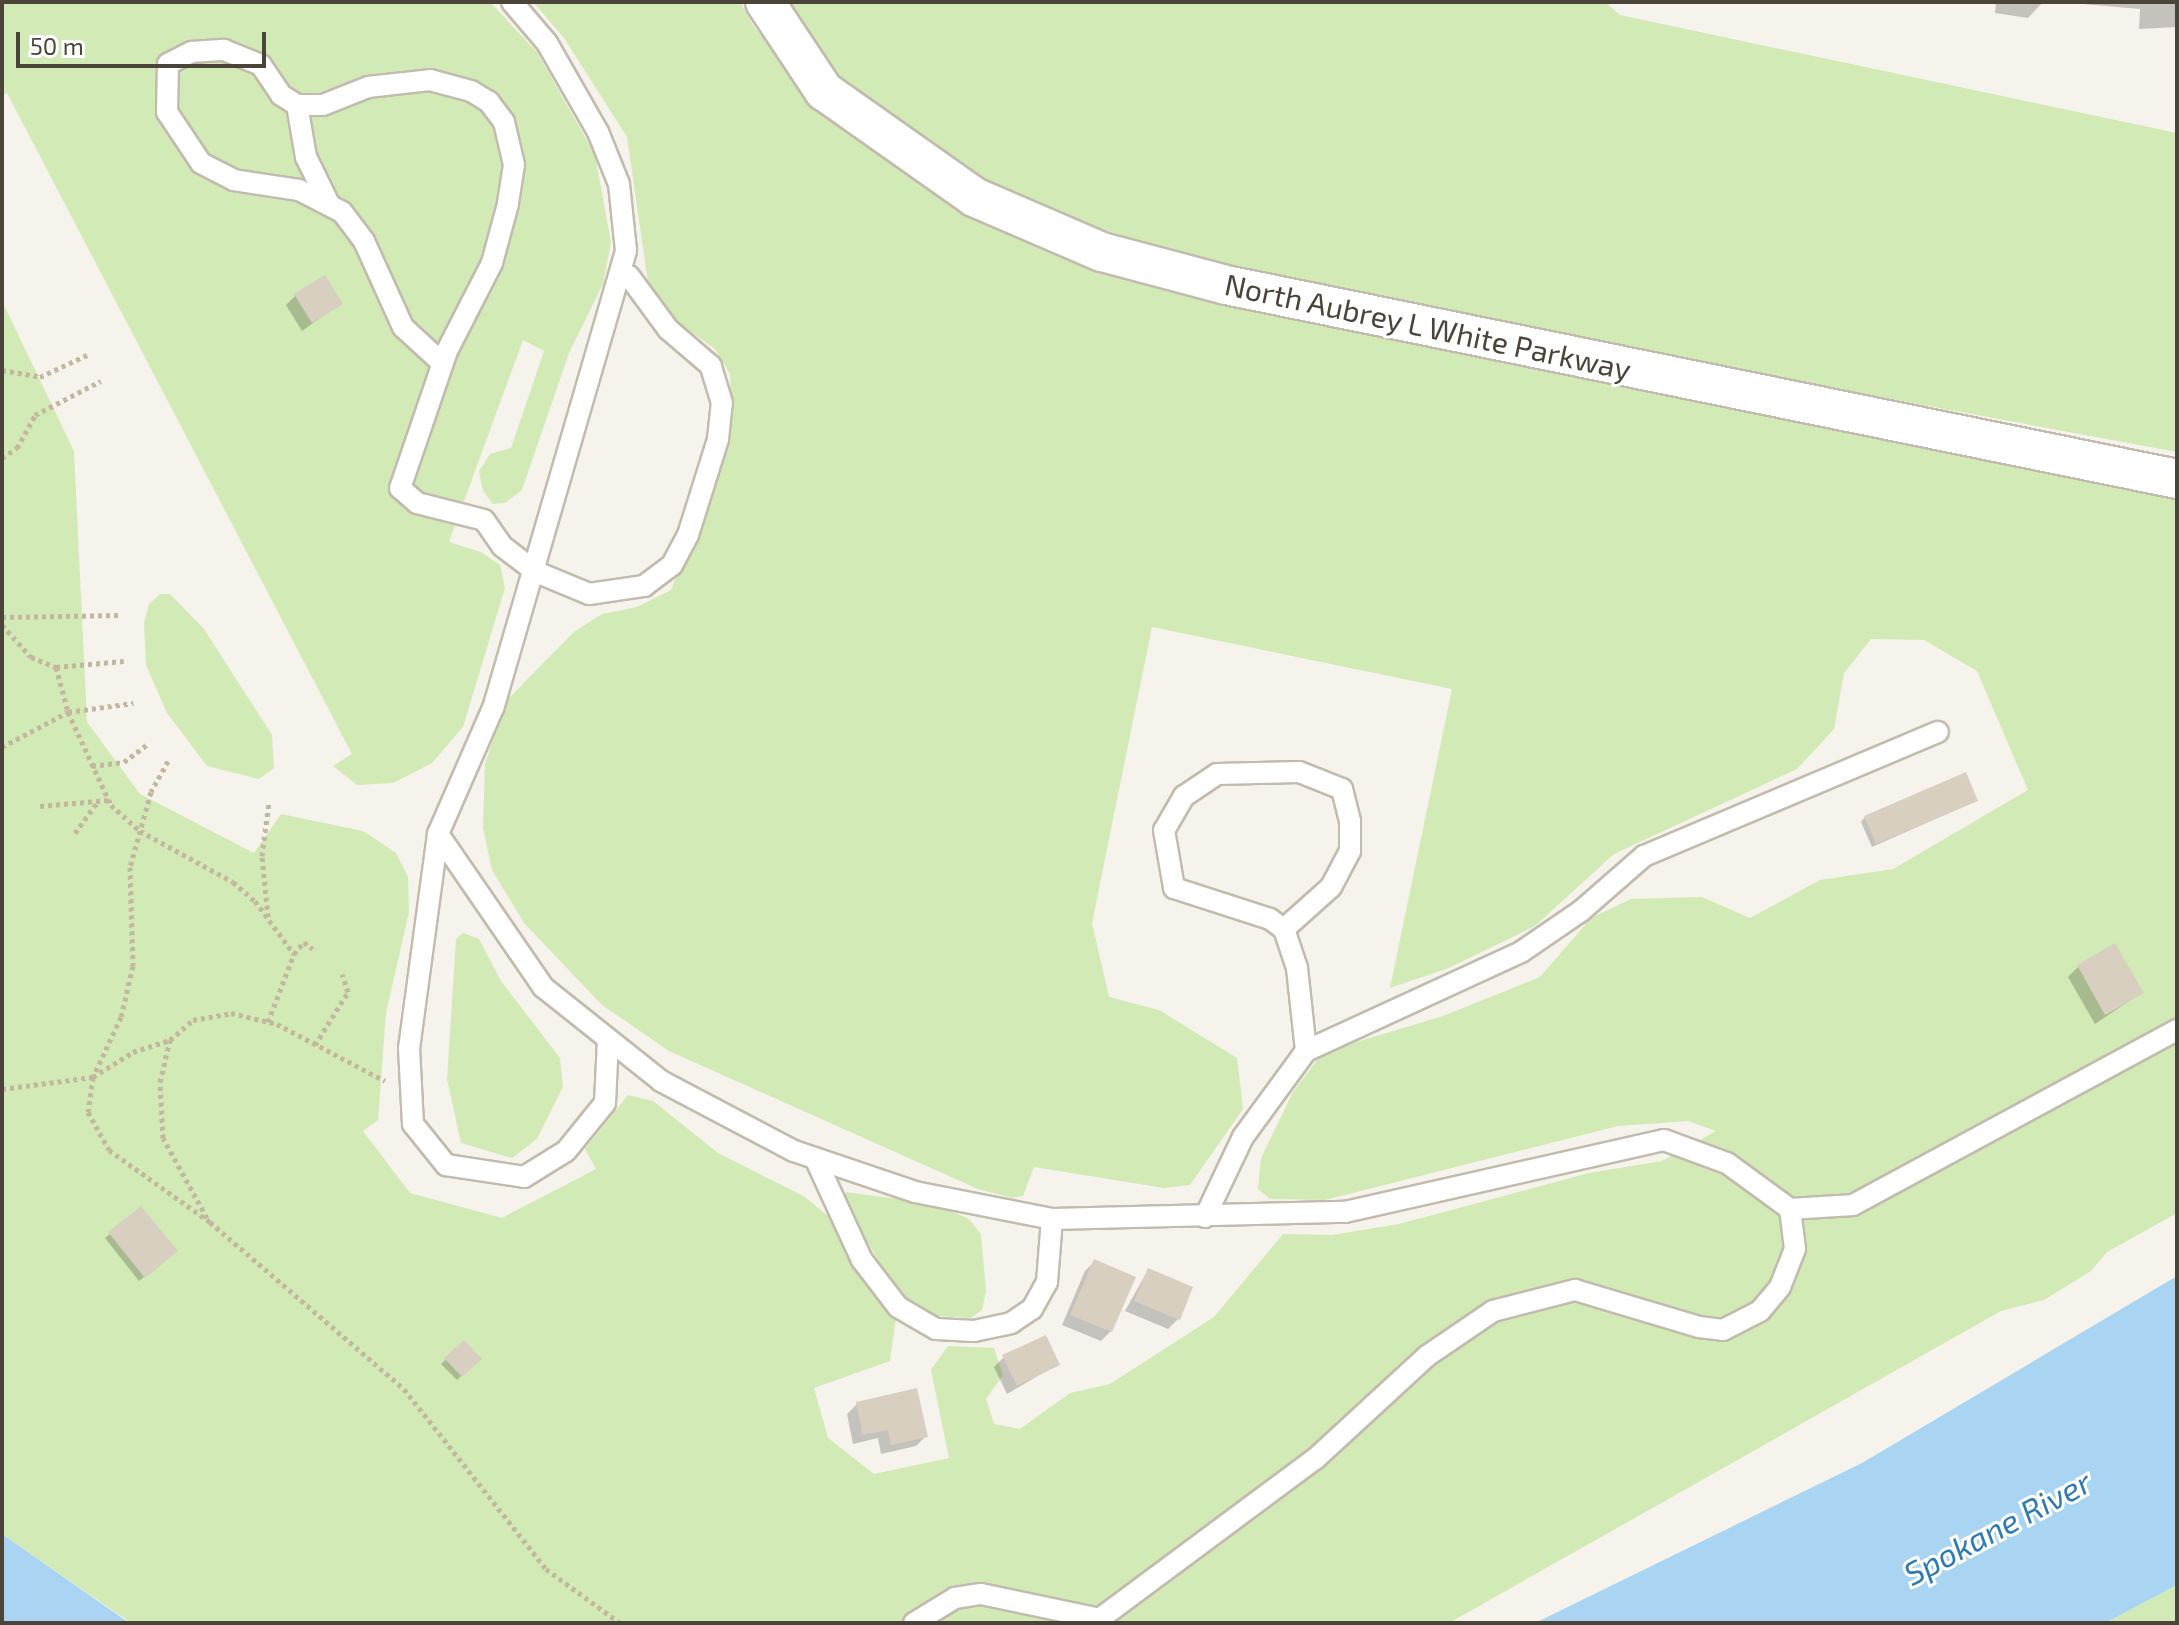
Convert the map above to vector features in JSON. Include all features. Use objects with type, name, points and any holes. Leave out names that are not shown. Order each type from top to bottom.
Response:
[{"type":"street","name":"North Aubrey L White Parkway","points":[[765,2],[824,91],[974,197],[1102,252],[1226,285],[2177,479]]},
{"type":"lane","points":[[512,2],[547,43],[598,132],[619,184],[626,251],[558,475],[536,572],[493,708],[438,834],[409,1048],[413,1124],[446,1165],[524,1177],[566,1151],[605,1103],[608,1039]]},
{"type":"lane","points":[[329,204],[299,190],[234,180],[201,163],[167,112],[168,64],[192,52],[224,50],[261,65],[281,95],[297,105],[323,105],[368,87],[430,80],[471,91],[504,122],[514,165],[492,263],[442,363],[400,488],[417,503],[484,520],[502,546],[536,572],[589,594],[614,594],[644,586],[672,565],[688,535],[718,439],[722,403],[711,366],[668,329],[629,276]]},
{"type":"lane","points":[[297,105],[306,157],[329,204],[364,241],[403,327],[442,363]]},
{"type":"lane","points":[[1205,1217],[1243,1137],[1306,1051],[1521,952],[1581,911],[1644,856],[1938,732]]},
{"type":"lane","points":[[1284,929],[1331,887],[1350,851],[1350,821],[1342,789],[1299,772],[1217,774],[1184,796],[1164,830],[1174,888],[1270,919],[1284,929],[1297,968],[1306,1051]]},
{"type":"lane","points":[[438,834],[543,987],[661,1081],[815,1158],[915,1192],[1052,1219],[1345,1212],[1664,1140],[1727,1163],[1790,1209],[1853,1205],[2177,1030]]},
{"type":"lane","points":[[815,1158],[862,1260],[898,1307],[936,1329],[974,1331],[1011,1323],[1032,1309],[1047,1282],[1052,1219]]},
{"type":"lane","points":[[914,1623],[955,1598],[981,1594],[1095,1620],[1315,1459],[1427,1356],[1493,1311],[1575,1290],[1699,1327],[1723,1330],[1760,1311],[1780,1287],[1795,1249],[1790,1209]]},
{"type":"path","points":[[2,370],[40,377],[87,355]]},
{"type":"path","points":[[2,458],[17,448],[35,415],[101,381]]},
{"type":"path","points":[[2,617],[122,615]]},
{"type":"path","points":[[2,625],[31,657],[56,667],[124,661]]},
{"type":"path","points":[[56,667],[68,712],[109,800],[140,831],[233,882],[294,954]]},
{"type":"path","points":[[2,747],[68,712],[133,703]]},
{"type":"path","points":[[92,766],[124,762],[149,743]]},
{"type":"path","points":[[168,761],[151,792],[140,831],[128,903],[133,966],[121,1017],[93,1077],[88,1112],[109,1150],[210,1222],[404,1389],[546,1569],[620,1623]]},
{"type":"path","points":[[40,806],[109,800]]},
{"type":"path","points":[[75,833],[98,802]]},
{"type":"path","points":[[269,802],[262,891],[270,922]]},
{"type":"path","points":[[268,1022],[294,954],[304,942],[313,949]]},
{"type":"path","points":[[315,1045],[348,992],[342,974]]},
{"type":"path","points":[[2,1089],[93,1077],[133,1052],[170,1040],[193,1020],[231,1013],[268,1022],[412,1095]]},
{"type":"path","points":[[170,1040],[160,1082],[163,1138],[210,1222]]},
{"type":"green space","points":[[2,2],[490,2],[537,52],[595,155],[611,242],[603,284],[569,353],[522,490],[505,503],[493,504],[483,491],[479,471],[490,454],[511,448],[544,351],[523,340],[449,542],[481,552],[500,565],[505,588],[463,727],[432,763],[393,783],[357,785],[333,766],[352,754],[7,93],[2,95]]},
{"type":"green space","points":[[533,2],[740,2],[754,27],[817,103],[971,210],[2177,486],[2177,1213],[2107,1252],[2091,1271],[2044,1300],[2001,1311],[1449,1623],[131,1623],[2,1534],[2,301],[74,451],[87,722],[140,794],[254,853],[281,814],[363,831],[396,853],[408,877],[409,912],[386,1013],[378,1120],[363,1131],[410,1193],[502,1218],[596,1169],[585,1149],[628,1095],[653,1101],[718,1153],[805,1197],[829,1217],[856,1270],[896,1318],[890,1361],[814,1388],[828,1438],[874,1474],[949,1458],[931,1370],[948,1346],[994,1348],[1003,1375],[986,1399],[994,1424],[1020,1429],[1070,1393],[1110,1384],[1214,1317],[1283,1234],[1332,1235],[1399,1224],[1589,1173],[1662,1161],[1716,1131],[1688,1121],[1618,1126],[1325,1200],[1270,1199],[1258,1189],[1261,1158],[1293,1092],[1323,1052],[1443,1016],[1540,977],[1591,918],[1631,899],[1702,897],[1750,918],[1820,880],[1893,869],[2028,790],[1977,671],[1924,640],[1871,639],[1844,673],[1834,729],[1797,769],[1614,854],[1535,926],[1449,968],[1390,988],[1452,689],[1152,627],[1092,923],[1109,997],[1159,1010],[1237,1058],[1243,1109],[1190,1185],[1164,1188],[1034,1167],[1023,1196],[1012,1198],[978,1189],[669,1051],[602,1005],[524,923],[492,870],[483,828],[485,764],[505,702],[574,632],[602,614],[637,607],[671,590],[727,450],[732,409],[730,374],[714,348],[669,317],[650,296],[627,137],[564,38]]},
{"type":"green space","points":[[778,2],[1605,2],[1620,15],[2177,133],[2177,452],[1481,323],[1143,244],[972,179],[856,95]]},
{"type":"green space","points":[[160,594],[170,594],[204,629],[272,735],[274,768],[259,779],[207,766],[167,713],[146,665],[144,623],[149,604]]},
{"type":"green space","points":[[463,933],[479,939],[501,981],[560,1058],[563,1087],[537,1139],[512,1158],[461,1143],[447,1079],[456,939]]},
{"type":"green space","points":[[846,1192],[935,1204],[969,1219],[981,1234],[986,1291],[982,1310],[971,1318],[937,1316],[901,1298],[844,1203]]},
{"type":"green space","points":[[2177,1585],[2177,1623],[2105,1623]]},
{"type":"water","name":"Spokane River","points":[[2177,1276],[2177,1585],[2105,1623],[1535,1623],[1862,1463]]},
{"type":"water","points":[[2,1534],[128,1622],[131,1623],[2,1623]]},
{"type":"building","points":[[325,275],[343,304],[312,323],[294,294]]},
{"type":"building","points":[[1966,772],[1978,801],[1876,844],[1864,816]]},
{"type":"building","points":[[2115,943],[2144,993],[2105,1015],[2077,965]]},
{"type":"building","points":[[141,1206],[178,1251],[145,1278],[108,1232]]},
{"type":"building","points":[[1094,1259],[1136,1277],[1112,1332],[1070,1315]]},
{"type":"building","points":[[1148,1268],[1193,1287],[1180,1320],[1134,1301]]},
{"type":"building","points":[[1046,1335],[1060,1365],[1017,1386],[1002,1355]]},
{"type":"building","points":[[464,1340],[482,1359],[462,1377],[444,1358]]},
{"type":"building","points":[[917,1388],[928,1437],[891,1445],[888,1430],[863,1435],[856,1402]]}]
